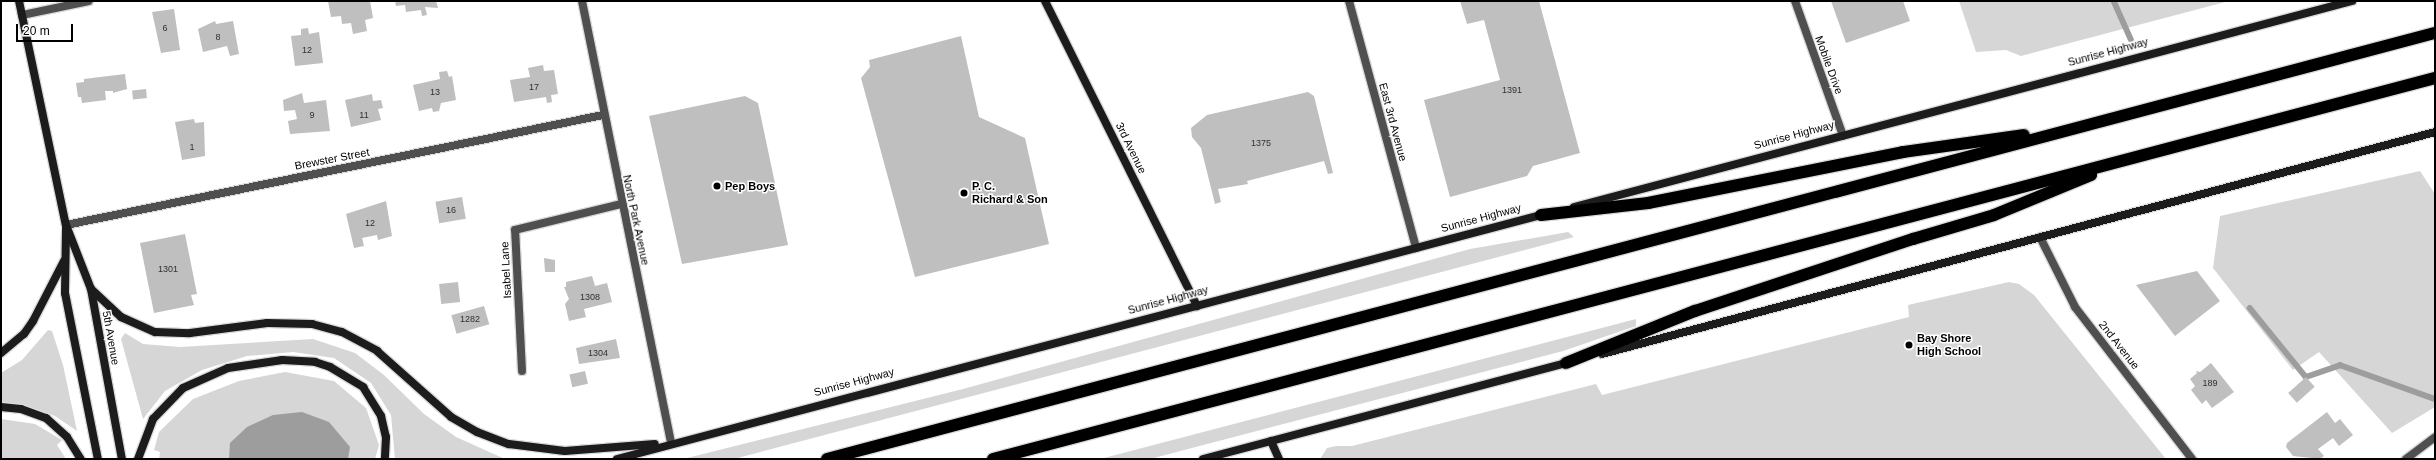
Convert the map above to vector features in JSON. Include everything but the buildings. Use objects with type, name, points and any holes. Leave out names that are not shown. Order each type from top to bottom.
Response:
[{"type":"highway","points":[[827,459],[2435,33]]},
{"type":"highway","points":[[993,459],[2435,78]]},
{"type":"highway","points":[[1541,215],[1648,203],[1903,152],[2079,128]]},
{"type":"highway","points":[[1566,363],[1695,311],[1913,239],[1994,215],[2135,157]]},
{"type":"main road","name":"5th Avenue","points":[[19,1],[66,225],[91,289],[122,459]]},
{"type":"main road","name":"3rd Avenue","points":[[1045,1],[1197,306]]},
{"type":"main road","name":"Sunrise Highway","points":[[617,459],[671,443],[1197,306],[2352,1]]},
{"type":"main road","points":[[1203,459],[2435,132]]},
{"type":"main road","name":"5th Avenue","points":[[66,225],[65,293],[98,459]]},
{"type":"main road","points":[[1,354],[24,334],[33,321],[65,259]]},
{"type":"main road","points":[[91,289],[121,318],[156,332],[190,333],[280,322],[312,324],[342,332],[377,351],[425,396],[451,417],[477,432],[509,444],[565,451],[671,443]]},
{"type":"main road","points":[[138,459],[153,418],[183,388],[228,368],[282,360],[315,362],[330,367],[363,387],[371,397],[382,421],[385,459]]},
{"type":"main road","points":[[1,407],[21,409],[46,418],[64,432],[81,459]]},
{"type":"main road","points":[[1271,441],[1279,459]]},
{"type":"street","points":[[22,14],[89,1]]},
{"type":"street","name":"North Park Avenue","points":[[582,1],[603,115],[671,443]]},
{"type":"street","name":"East 3rd Avenue","points":[[1349,1],[1416,248]]},
{"type":"street","name":"Mobile Drive","points":[[1795,1],[1843,136]]},
{"type":"street","name":"Brewster Street","points":[[66,225],[603,115]]},
{"type":"street","name":"Isabel Lane","points":[[522,372],[515,230],[621,204]]},
{"type":"street","name":"2nd Avenue","points":[[2040,237],[2076,307],[2192,459]]},
{"type":"street","points":[[2406,459],[2435,437]]},
{"type":"shaded area","points":[[1959,1],[2229,1],[2021,56],[2006,50],[1976,52]]},
{"type":"shaded area","points":[[2420,171],[2435,194],[2435,407],[2392,433],[2319,352],[2293,370],[2213,268],[2220,216]]},
{"type":"shaded area","points":[[1568,232],[1574,237],[734,459],[683,459],[963,389],[1470,249]]},
{"type":"shaded area","name":"Bay Shore High School","points":[[2009,282],[2019,284],[2034,295],[2166,459],[1320,459],[1327,448],[1336,446],[1352,446],[1596,384],[1602,395],[1909,317],[1908,305]]},
{"type":"shaded area","points":[[1636,319],[1636,326],[1563,351],[1150,459],[1100,459]]},
{"type":"shaded area","points":[[48,330],[52,331],[63,365],[77,431],[55,416],[27,406],[1,402],[1,373],[22,360]]},
{"type":"shaded area","points":[[125,333],[143,344],[180,347],[313,339],[355,353],[384,375],[424,414],[456,437],[505,459],[395,459],[391,415],[371,383],[334,358],[293,352],[247,356],[202,370],[165,391],[143,419],[121,339]]},
{"type":"shaded area","points":[[285,372],[334,381],[366,408],[379,445],[375,459],[159,459],[160,452],[154,450],[159,432],[193,399],[239,381]]},
{"type":"shaded area","points":[[302,412],[329,422],[350,447],[348,459],[229,459],[230,443],[247,427],[273,415]]},
{"type":"shaded area","points":[[1,419],[35,424],[62,440],[57,445],[66,459],[1,459]]},
{"type":"waterway","points":[[2114,1],[2131,39]]},
{"type":"waterway","points":[[2250,308],[2306,377],[2340,365],[2435,399]]},
{"type":"place","name":"Pep Boys","points":[[717,186]]},
{"type":"place","name":"P. C. Richard & Son","points":[[964,193]]},
{"type":"place","name":"Bay Shore High School","points":[[1909,345]]}]
